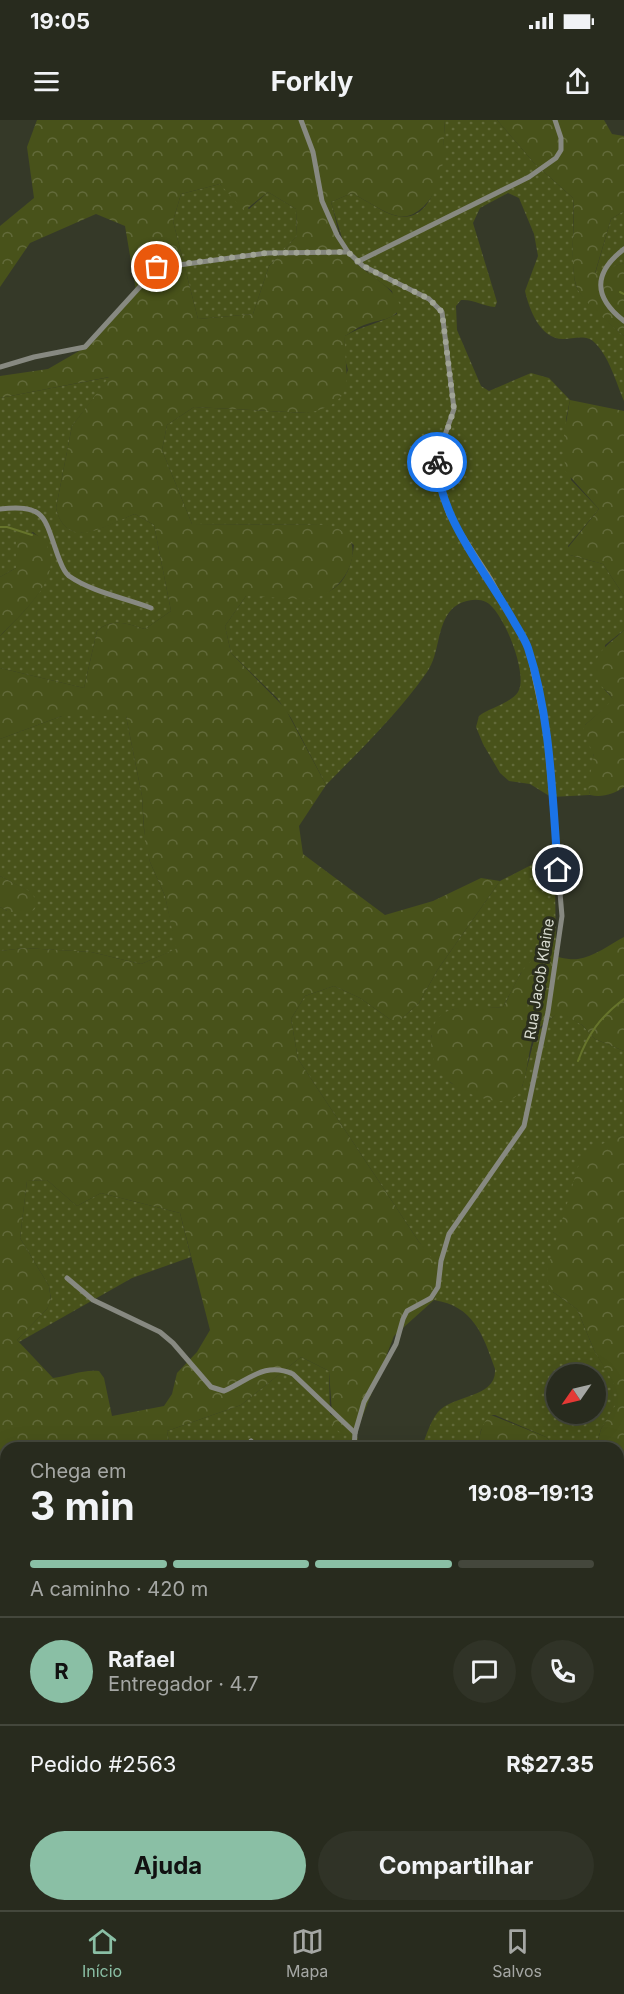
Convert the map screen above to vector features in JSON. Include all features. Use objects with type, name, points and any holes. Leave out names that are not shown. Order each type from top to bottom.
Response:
[{"type":"street","name":"Rua Jacob Klaine","points":[[301,120],[313,152],[322,201],[337,236],[348,252],[357,262],[429,299],[442,312],[454,409],[436,458],[438,482],[449,515],[490,578],[528,647],[546,731],[562,916],[548,1012],[524,1126],[449,1234],[441,1261],[438,1287],[431,1298],[407,1311],[396,1344],[364,1402],[354,1433],[354,1442]]},
{"type":"street","points":[[357,262],[453,216],[546,166],[561,150],[561,138],[555,120]]},
{"type":"street","points":[[624,249],[606,265],[601,289],[607,304],[624,321]]},
{"type":"street","points":[[0,367],[34,357],[86,347],[157,267],[267,253],[348,252]]},
{"type":"street","points":[[0,509],[23,507],[34,509],[46,523],[67,574],[82,583],[151,608]]},
{"type":"street","points":[[67,1278],[93,1300],[160,1332],[173,1343],[211,1387],[224,1391],[264,1371],[273,1368],[283,1370],[293,1374],[354,1433]]},
{"type":"green space","points":[[37,120],[445,120],[440,178],[431,198],[417,212],[398,216],[352,193],[331,202],[346,251],[359,266],[390,291],[401,307],[394,315],[364,325],[345,336],[347,375],[343,394],[336,402],[307,413],[194,407],[167,425],[162,450],[192,524],[327,525],[341,530],[349,538],[353,549],[348,571],[331,590],[321,596],[303,599],[246,596],[225,626],[231,653],[285,708],[326,785],[299,826],[303,854],[385,915],[433,901],[481,878],[500,881],[438,969],[419,1003],[400,1020],[391,1020],[360,998],[334,986],[305,996],[291,1019],[298,1059],[429,1255],[436,1269],[438,1284],[434,1300],[394,1336],[356,1433],[341,1433],[333,1427],[329,1371],[301,1357],[241,1405],[167,1431],[169,1442],[0,1442],[0,951],[24,948],[91,952],[141,964],[176,949],[165,896],[150,862],[145,842],[142,796],[126,716],[62,716],[0,739],[0,668],[84,688],[97,631],[114,623],[145,629],[171,611],[154,525],[135,514],[90,532],[79,532],[69,530],[62,522],[56,508],[72,426],[109,377],[0,398],[0,376],[48,369],[86,347],[136,291],[125,226],[96,214],[30,243],[0,287],[0,226],[34,198],[27,147]],"holes":[[[220,184],[244,211],[268,192],[296,209],[297,236],[269,266],[253,314],[198,319],[173,221],[181,194]],[[47,1180],[77,1206],[101,1193],[180,1213],[210,1330],[197,1352],[177,1373],[172,1394],[164,1406],[112,1416],[104,1378],[99,1371],[53,1378],[17,1340],[47,1309],[51,1301],[49,1286],[20,1238],[27,1181]]]},
{"type":"green space","points":[[445,120],[497,120],[534,163],[573,198],[575,283],[581,295],[624,336],[624,401],[608,362],[594,342],[583,338],[555,338],[542,329],[537,322],[525,291],[538,256],[534,234],[519,198],[508,193],[480,208],[473,223],[497,302],[495,307],[461,300],[456,306],[457,330],[481,386],[489,391],[531,373],[549,378],[570,400],[566,419],[571,480],[599,509],[568,546],[570,555],[603,564],[624,596],[624,630],[605,645],[604,689],[614,700],[585,725],[594,757],[590,795],[551,797],[530,784],[509,781],[500,773],[483,744],[476,727],[479,716],[515,696],[520,684],[520,672],[512,644],[500,617],[493,607],[478,600],[464,602],[452,609],[443,623],[434,657],[427,672],[392,717],[326,785],[291,718],[277,698],[231,653],[225,626],[246,596],[299,597],[315,596],[329,591],[341,582],[349,567],[354,545],[327,525],[192,524],[162,450],[167,425],[194,407],[307,413],[334,402],[348,370],[344,356],[345,336],[397,314],[392,291],[346,251],[331,202],[352,193],[397,216],[412,216],[423,209],[437,182]]},
{"type":"green space","points":[[497,120],[604,120],[612,134],[624,136],[624,211],[611,219],[595,273],[624,263],[624,336],[592,308],[578,290],[573,270],[573,198],[534,163]]},
{"type":"green space","points":[[220,184],[249,209],[268,192],[296,209],[297,236],[269,266],[253,314],[198,319],[173,221],[181,194]]},
{"type":"green space","points":[[624,211],[624,263],[595,274],[611,219]]},
{"type":"green space","points":[[110,377],[72,426],[56,508],[61,522],[69,529],[79,532],[101,528],[135,514],[154,525],[171,611],[145,629],[114,623],[97,631],[84,688],[0,668],[0,636],[43,586],[49,572],[50,558],[45,545],[33,532],[16,540],[16,568],[0,577],[0,398]]},
{"type":"green space","points":[[570,400],[624,411],[624,596],[603,564],[570,555],[566,550],[599,509],[565,471],[564,434]]},
{"type":"green space","points":[[22,532],[42,538],[51,557],[50,569],[46,582],[38,595],[0,636],[0,577],[16,568],[16,540]]},
{"type":"green space","points":[[624,630],[624,787],[608,795],[590,795],[588,785],[594,756],[583,730],[585,725],[613,700],[598,681],[595,665],[601,652]]},
{"type":"green space","points":[[62,716],[126,716],[142,796],[144,830],[150,862],[165,896],[177,949],[141,964],[91,952],[24,948],[0,951],[0,907],[7,911],[30,892],[0,876],[0,739]]},
{"type":"green space","points":[[537,862],[545,863],[555,879],[556,955],[521,973],[503,1007],[453,1009],[431,1036],[436,1065],[451,1083],[484,1097],[522,1087],[536,1033],[559,1011],[582,1025],[595,1039],[624,1051],[624,1134],[613,1140],[553,1292],[577,1309],[594,1350],[603,1364],[546,1364],[546,1424],[604,1424],[597,1442],[551,1442],[546,1437],[491,1415],[481,1430],[479,1442],[424,1442],[438,1412],[445,1406],[482,1391],[494,1378],[495,1369],[486,1344],[475,1324],[458,1308],[434,1300],[435,1278],[427,1254],[298,1059],[291,1019],[305,996],[334,986],[360,998],[391,1020],[400,1020],[419,1003],[438,969],[500,881]]},
{"type":"green space","points":[[0,876],[31,892],[36,900],[35,909],[18,914],[0,907]]},
{"type":"green space","points":[[624,937],[624,1051],[595,1039],[582,1025],[559,1012],[535,1033],[525,1078],[519,1094],[514,1098],[496,1101],[476,1096],[456,1086],[442,1075],[434,1061],[431,1043],[434,1025],[444,1013],[465,1007],[503,1007],[522,972],[535,959],[541,956],[584,958]]},
{"type":"green space","points":[[624,1134],[624,1442],[597,1442],[601,1429],[621,1396],[606,1370],[606,1364],[602,1364],[594,1350],[577,1309],[553,1292],[548,1284],[547,1270],[579,1164],[593,1149]]},
{"type":"green space","points":[[47,1180],[77,1206],[101,1193],[180,1213],[191,1257],[132,1278],[19,1342],[17,1340],[47,1309],[51,1300],[49,1286],[20,1238],[27,1181]]},
{"type":"green space","points":[[301,1357],[329,1371],[330,1414],[356,1433],[359,1442],[169,1442],[167,1431],[241,1405]]},
{"type":"green space","points":[[606,1370],[622,1396],[606,1421]]},
{"type":"green space","points":[[491,1415],[546,1437],[551,1442],[479,1442],[483,1425]]},
{"type":"waterway","points":[[620,292],[624,294]]},
{"type":"waterway","points":[[0,527],[32,535]]},
{"type":"waterway","points":[[578,1061],[586,1042],[596,1027],[608,1012],[624,999]]},
{"type":"way so far","points":[[157,267],[267,253],[348,252],[363,266],[429,299],[442,312],[454,409],[450,426],[436,458],[437,462]]},
{"type":"route","points":[[437,462],[438,482],[449,515],[490,578],[528,647],[546,731],[558,870]]}]
